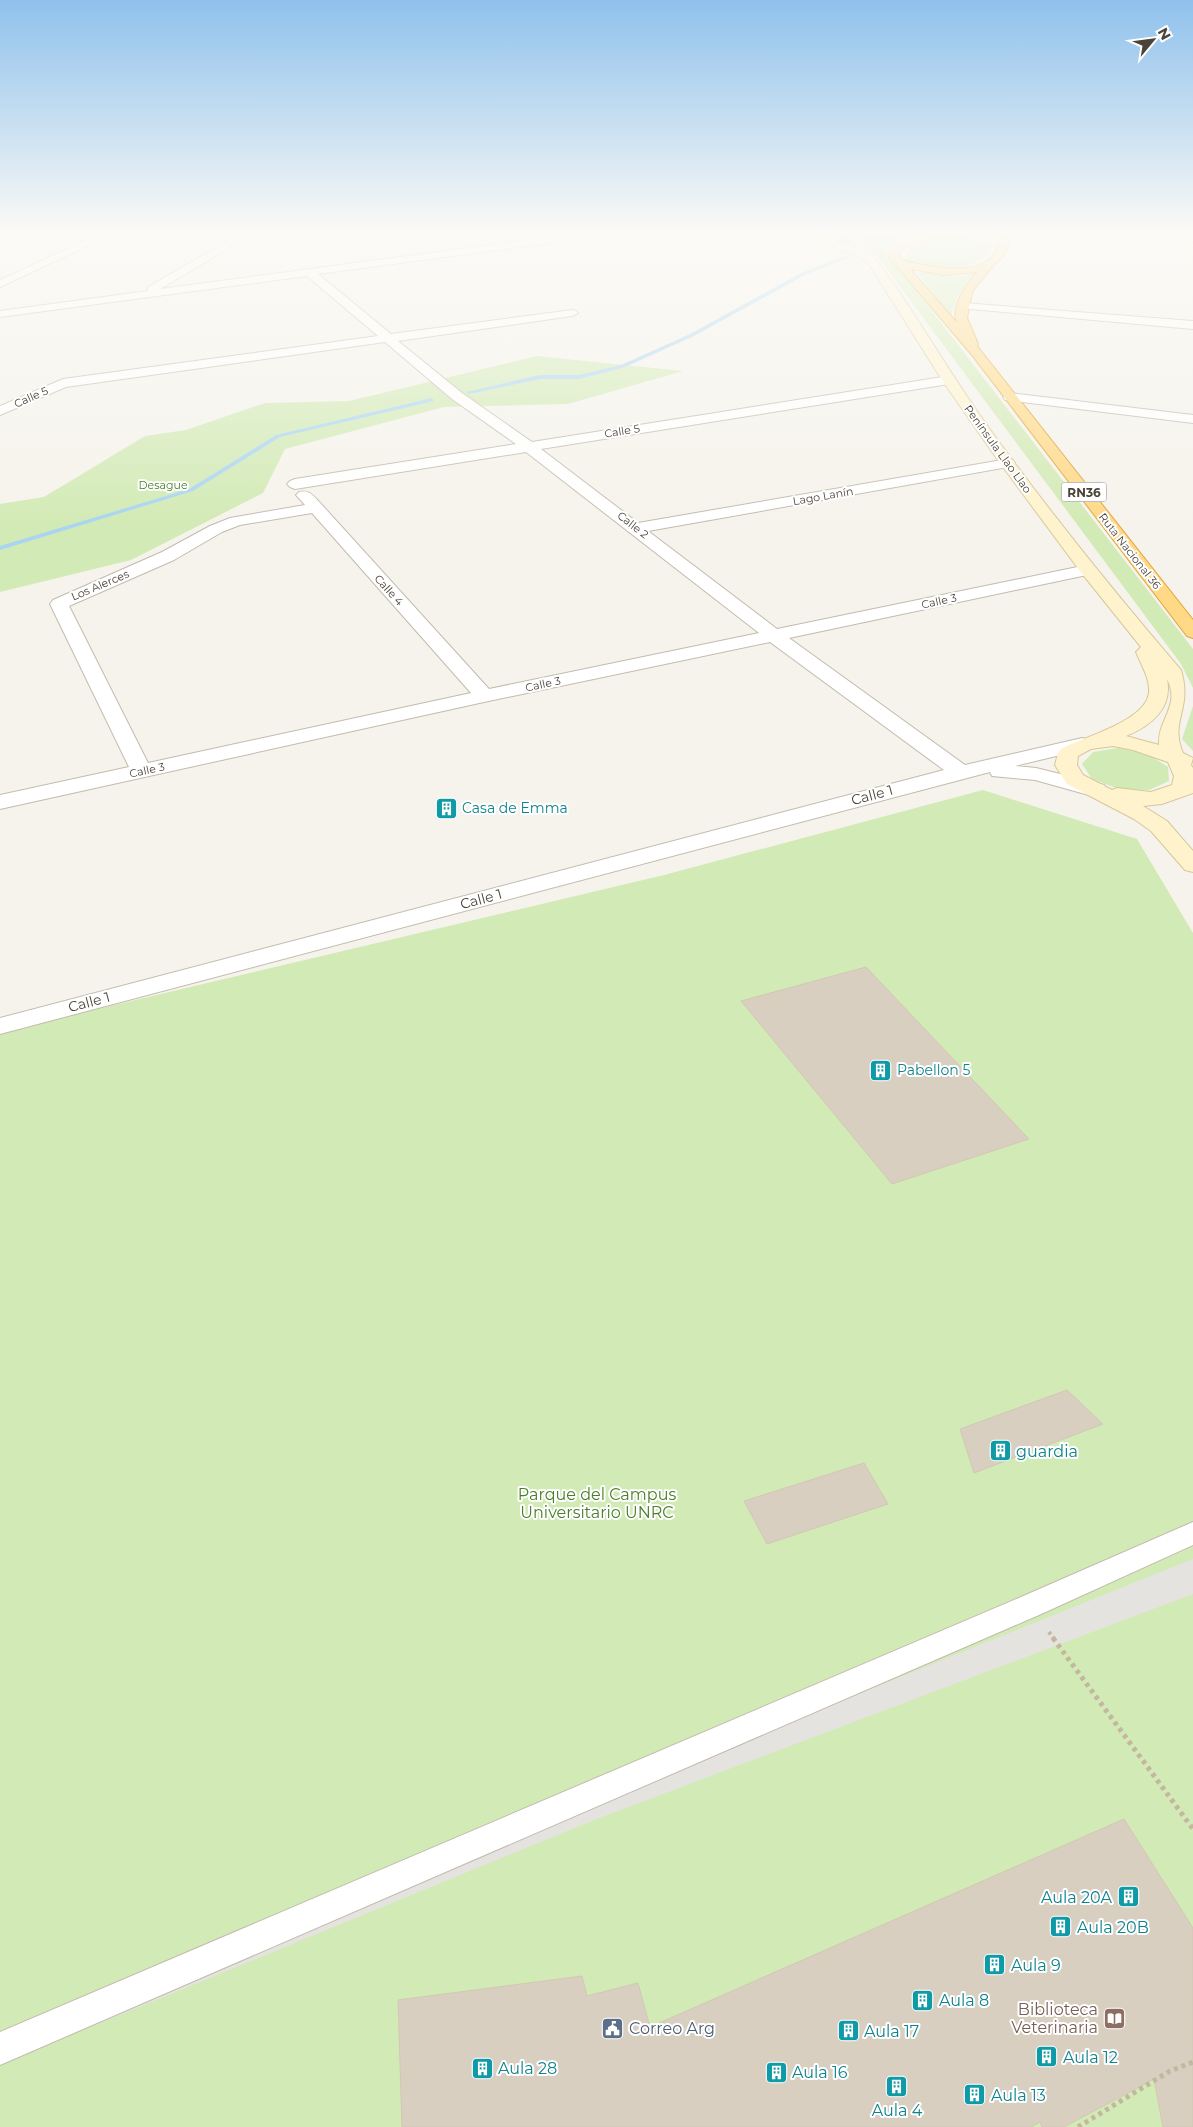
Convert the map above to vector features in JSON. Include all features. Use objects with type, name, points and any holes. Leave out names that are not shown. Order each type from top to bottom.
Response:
[{"type":"highway","name":"Ruta Nacional 36","points":[[957,329],[1192,630]]},
{"type":"highway","name":"Ruta Nacional 36","points":[[966,329],[976,352]]},
{"type":"main road","name":"Península Llao Llao","points":[[917,329],[949,380],[1087,570],[1174,674],[1182,689],[1182,698],[1169,744],[1183,760]]},
{"type":"main road","name":"Península Llao Llao","points":[[1082,744],[1126,729],[1146,718],[1158,700],[1159,682],[1134,628]]},
{"type":"main road","points":[[1096,790],[1128,798],[1147,799],[1189,793],[1183,760],[1132,742],[1112,740],[1082,744],[1068,753],[1066,766],[1075,779],[1096,790],[1142,814],[1159,826],[1193,864]]},
{"type":"street","name":"Calle 2","points":[[378,329],[456,396],[528,446],[637,528],[773,635],[961,772]]},
{"type":"street","name":"Calle 5","points":[[0,411],[63,383],[458,329]]},
{"type":"street","name":"Calle 5","points":[[295,484],[949,380]]},
{"type":"street","points":[[1010,397],[1193,419]]},
{"type":"street","name":"Lago Lanín","points":[[637,528],[1008,463]]},
{"type":"street","name":"Calle 4","points":[[295,484],[484,696]]},
{"type":"street","name":"Los Alerces","points":[[141,771],[59,604],[168,556],[236,521],[316,508]]},
{"type":"street","name":"Calle 3","points":[[0,802],[484,696],[1087,570]]},
{"type":"street","name":"Calle 1","points":[[0,1026],[961,772],[1082,744]]},
{"type":"street","name":"Calle 1","points":[[961,772],[1008,771],[1036,774],[1096,790]]},
{"type":"lane","points":[[0,2049],[1030,1606],[1193,1534]]},
{"type":"path","points":[[1030,1606],[1193,1829]]},
{"type":"path","points":[[1078,2127],[1170,2071],[1193,2062]]},
{"type":"green space","points":[[932,329],[946,329],[1193,649],[1193,688],[1181,664]]},
{"type":"green space","name":"Desague","points":[[537,356],[683,371],[568,404],[444,407],[285,449],[263,493],[131,560],[0,592],[0,504],[44,497],[145,436],[186,430],[265,403],[349,401]]},
{"type":"green space","points":[[1193,706],[1193,751],[1182,739]]},
{"type":"green space","points":[[1118,748],[1148,754],[1168,767],[1169,781],[1149,790],[1119,789],[1092,779],[1082,764],[1093,752]]},
{"type":"green space","name":"Parque del Campus Universitario UNRC","points":[[983,790],[1137,839],[1193,933],[1193,2127],[0,2127],[0,1032],[664,875]]},
{"type":"shaded area","points":[[1193,1559],[1193,1594],[594,1820],[98,2024],[101,1999]]},
{"type":"building","name":"Pabellon 5","points":[[866,967],[1029,1139],[892,1184],[741,1001]]},
{"type":"building","name":"guardia","points":[[1067,1390],[1103,1424],[974,1473],[960,1429]]},
{"type":"building","points":[[864,1463],[888,1504],[767,1544],[744,1501]]},
{"type":"building","points":[[1124,1819],[1193,1928],[1193,2127],[1163,2127],[1154,2079],[1064,2127],[1042,2127],[1040,2122],[1031,2127],[402,2127],[398,2000],[582,1976],[587,1996],[638,1983],[650,2027]]},
{"type":"waterway","points":[[469,392],[540,377],[579,377],[623,366],[702,329]]},
{"type":"waterway","points":[[0,548],[191,490],[278,436],[432,400]]},
{"type":"place","name":"Casa de Emma","points":[[446,808]]},
{"type":"place","name":"Pabellon 5","points":[[881,1070]]},
{"type":"place","name":"guardia","points":[[1000,1451]]},
{"type":"place","name":"Aula 20A","points":[[1128,1897]]},
{"type":"place","name":"Aula 20B","points":[[1061,1927]]},
{"type":"place","name":"Aula 9","points":[[995,1965]]},
{"type":"place","name":"Aula 8","points":[[923,2000]]},
{"type":"place","name":"Biblioteca Veterinaria","points":[[1114,2018]]},
{"type":"place","name":"Correo Arg","points":[[613,2028]]},
{"type":"place","name":"Aula 17","points":[[848,2031]]},
{"type":"place","name":"Aula 12","points":[[1047,2057]]},
{"type":"place","name":"Aula 28","points":[[482,2068]]},
{"type":"place","name":"Aula 16","points":[[776,2072]]},
{"type":"place","name":"Aula 4","points":[[897,2086]]},
{"type":"place","name":"Aula 13","points":[[975,2095]]}]
